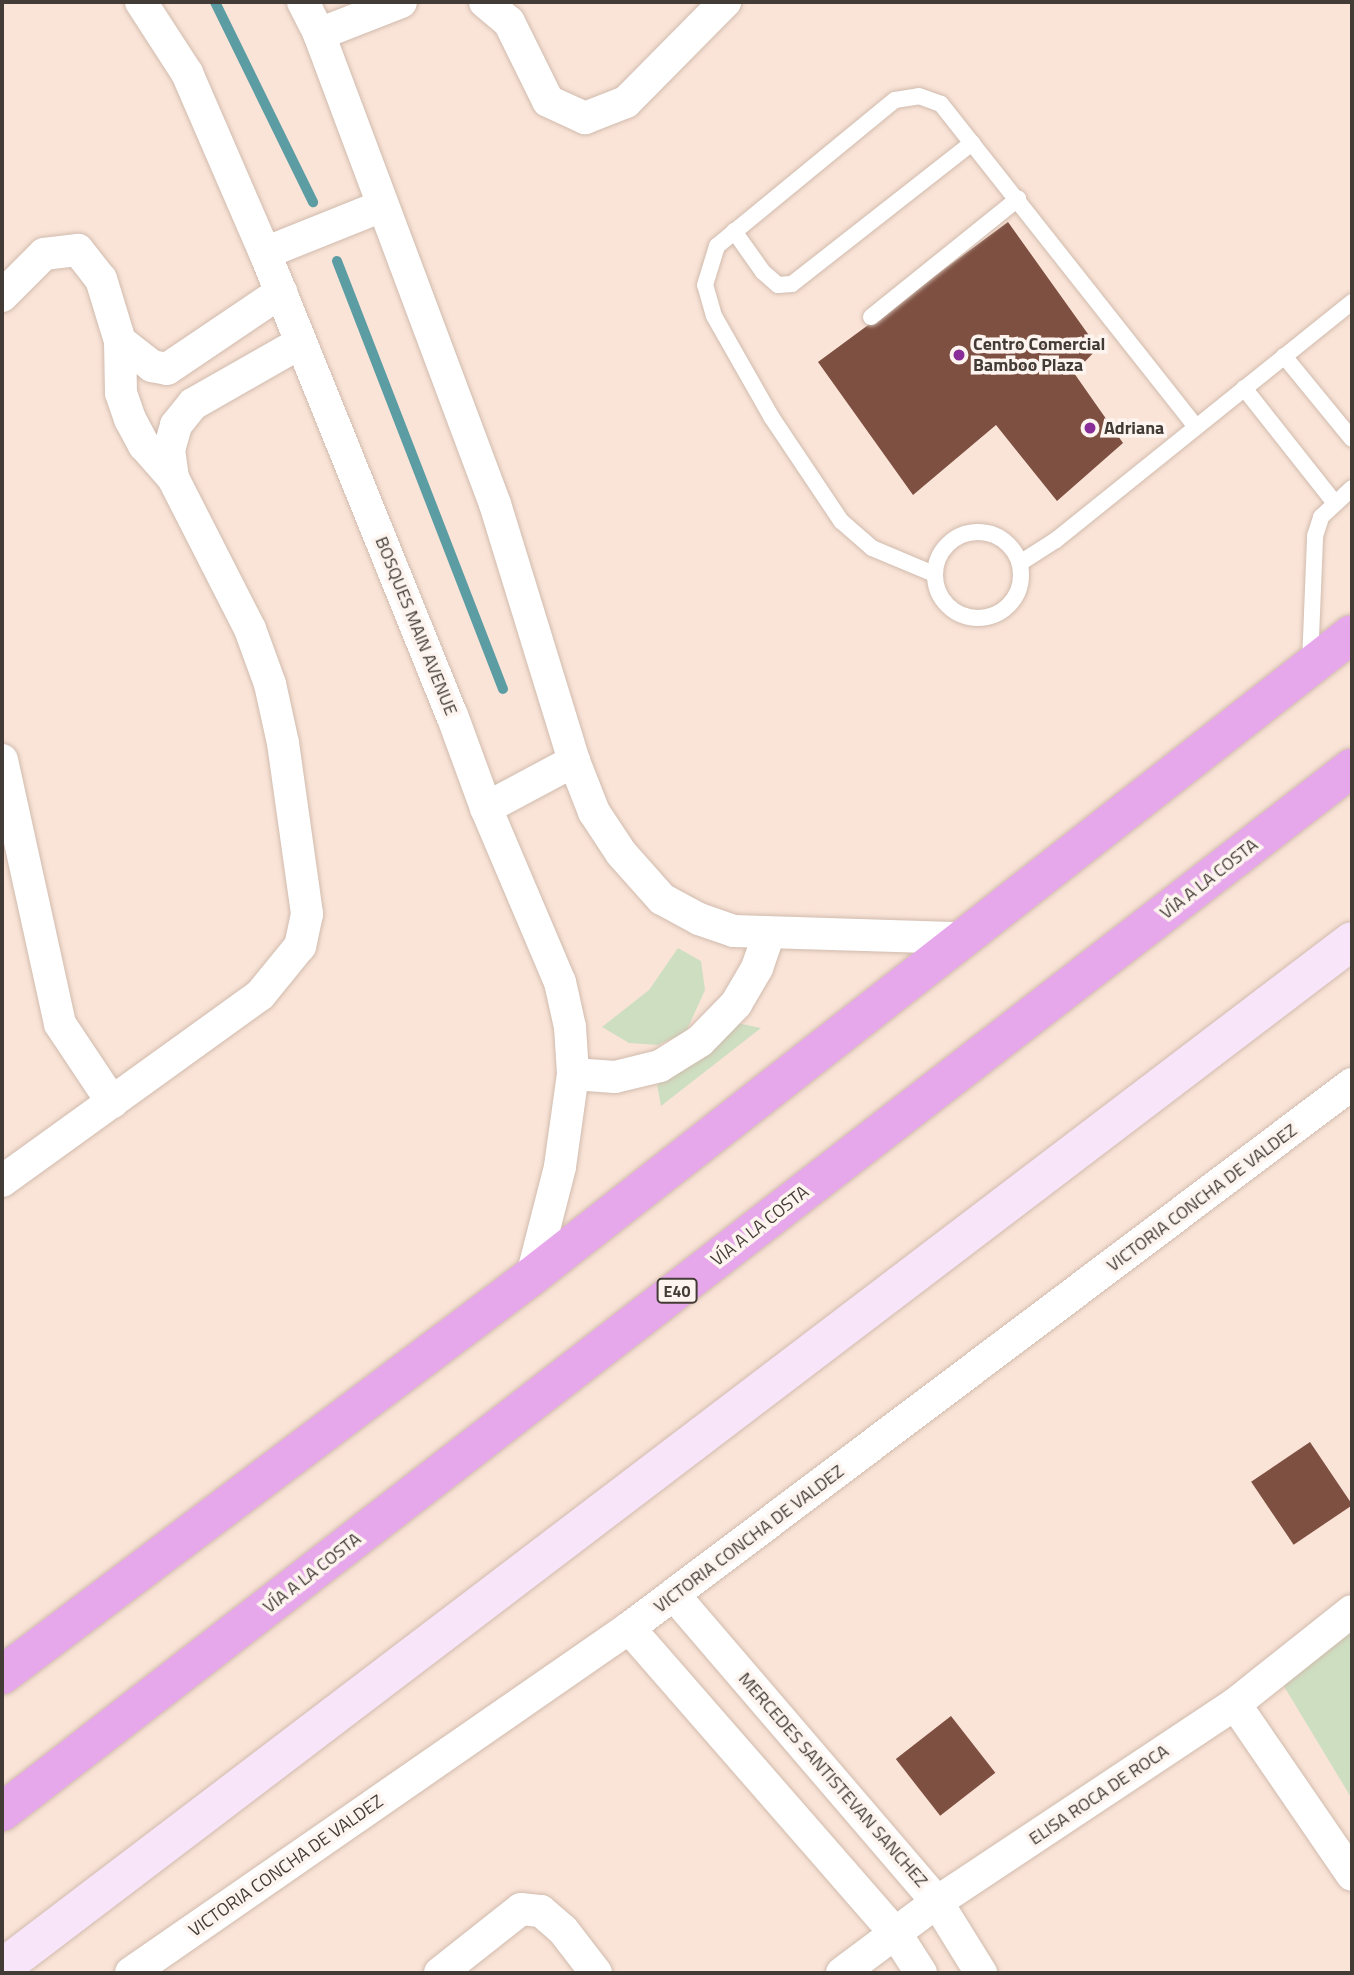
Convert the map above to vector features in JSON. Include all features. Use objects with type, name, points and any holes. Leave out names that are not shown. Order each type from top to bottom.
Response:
[{"type":"highway","points":[[2,1675],[532,1276],[1352,634]]},
{"type":"highway","name":"VÍA A LA COSTA","points":[[2,1812],[1352,768]]},
{"type":"street","name":"BOSQUES MAIN AVENUE","points":[[141,2],[187,73],[265,253],[452,715],[486,808],[560,982],[570,1027],[573,1074],[560,1167],[532,1276]]},
{"type":"street","points":[[303,2],[319,34],[495,504],[575,761],[594,812],[621,853],[662,899],[699,919],[734,931],[961,938]]},
{"type":"street","points":[[319,34],[401,2]]},
{"type":"street","points":[[485,2],[510,12],[548,102],[585,118],[626,102],[725,2]]},
{"type":"street","points":[[265,253],[382,206]]},
{"type":"street","points":[[2,296],[44,254],[78,250],[102,279],[120,341],[121,393],[130,419],[144,445],[173,478],[250,629],[270,684],[283,743],[307,914],[300,946],[260,995],[2,1181]]},
{"type":"street","points":[[120,341],[152,366],[167,369],[281,292]]},
{"type":"street","points":[[173,478],[169,450],[176,425],[193,404],[300,343]]},
{"type":"street","points":[[486,808],[575,761]]},
{"type":"street","points":[[5,780],[58,1015],[112,1102]]},
{"type":"street","points":[[573,1074],[615,1077],[660,1066],[700,1041],[736,1004],[757,968],[769,934]]},
{"type":"street","points":[[2,1968],[1352,941]]},
{"type":"street","name":"VICTORIA CONCHA DE VALDEZ","points":[[131,1973],[629,1628],[1352,1084]]},
{"type":"street","name":"MERCEDES SANTISTEVAN SANCHEZ","points":[[674,1595],[937,1902],[981,1973]]},
{"type":"street","name":"ELISA ROCA DE ROCA","points":[[842,1973],[937,1902],[1235,1704],[1352,1611]]},
{"type":"street","points":[[629,1628],[896,1934],[922,1973]]},
{"type":"street","points":[[1235,1704],[1352,1875]]},
{"type":"street","points":[[440,1973],[521,1909],[541,1911],[563,1930],[596,1973]]},
{"type":"lane","points":[[934,574],[872,548],[841,522],[772,418],[714,316],[705,285],[711,257],[734,231],[895,100],[919,96],[941,104],[1195,426]]},
{"type":"lane","points":[[734,231],[763,272],[778,285],[792,284],[972,142]]},
{"type":"lane","points":[[871,317],[1018,199]]},
{"type":"lane","points":[[1020,563],[1056,540],[1352,302]]},
{"type":"lane","points":[[1284,356],[1352,439]]},
{"type":"lane","points":[[1244,388],[1334,502]]},
{"type":"lane","points":[[1310,667],[1315,536],[1321,517],[1352,488]]},
{"type":"lane","points":[[985,531],[1007,541],[1020,563],[1021,582],[1014,599],[1001,612],[983,618],[964,616],[948,607],[937,592],[934,574],[942,550],[961,534],[985,531]]},
{"type":"green space","points":[[678,948],[701,961],[705,990],[686,1032],[658,1045],[629,1043],[602,1027],[649,990]]},
{"type":"green space","points":[[737,1023],[761,1028],[661,1106],[657,1085]]},
{"type":"green space","points":[[1352,1628],[1352,1799],[1279,1678]]},
{"type":"building","name":"Centro Comercial Bamboo Plaza","points":[[1008,222],[1098,348],[1074,373],[1123,443],[1057,501],[996,425],[913,495],[818,362]]},
{"type":"building","points":[[1310,1442],[1352,1505],[1294,1545],[1251,1482]]},
{"type":"building","points":[[951,1716],[995,1773],[940,1816],[896,1759]]},
{"type":"waterway","points":[[215,2],[313,202]]},
{"type":"waterway","points":[[337,261],[503,689]]},
{"type":"place","name":"Centro Comercial Bamboo Plaza","points":[[959,355]]},
{"type":"place","name":"Adriana","points":[[1090,428]]}]
